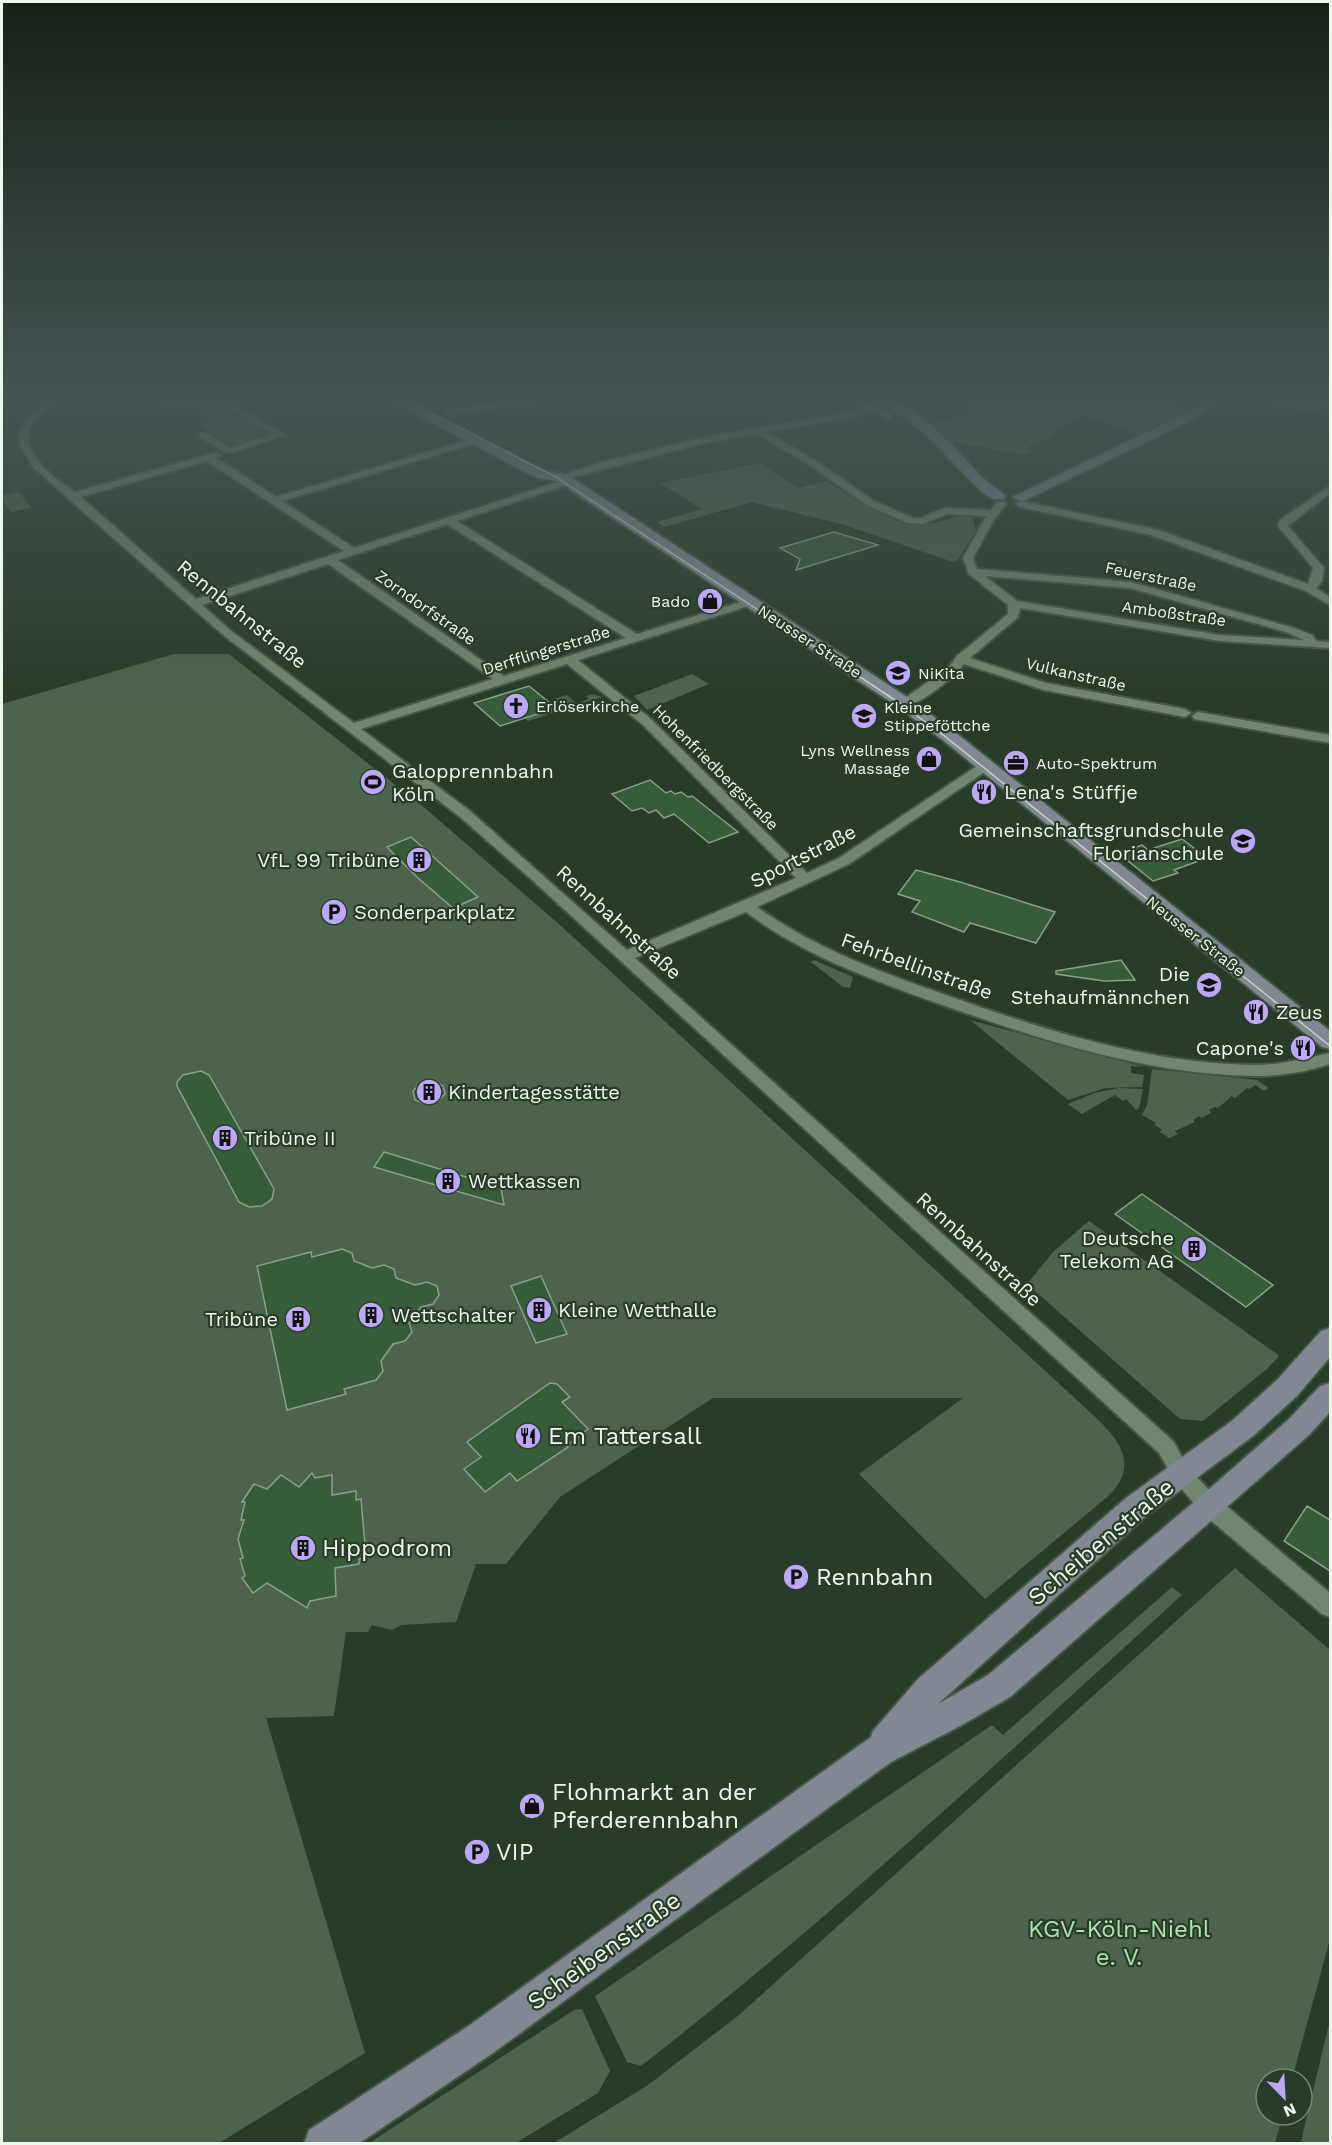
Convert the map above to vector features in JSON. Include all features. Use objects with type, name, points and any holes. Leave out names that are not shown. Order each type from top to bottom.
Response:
[{"type":"street","points":[[267,495],[353,552]]},
{"type":"street","points":[[276,501],[295,495]]},
{"type":"street","points":[[194,604],[522,495]]},
{"type":"street","name":"Neusser Straße","points":[[587,495],[904,703],[1330,1042]]},
{"type":"street","points":[[859,495],[870,503],[911,521],[923,520],[945,511],[997,504]]},
{"type":"street","points":[[991,495],[997,504]]},
{"type":"street","points":[[904,703],[953,670],[961,660],[1010,620],[1015,610],[1014,604],[973,572],[968,562],[968,554],[997,504],[1008,495]]},
{"type":"street","points":[[1011,495],[1021,500],[1154,532],[1310,589],[1330,602]]},
{"type":"street","points":[[1021,500],[1031,495]]},
{"type":"street","points":[[1310,589],[1325,567],[1283,526],[1284,522],[1321,495]]},
{"type":"street","name":"Rennbahnstraße","points":[[74,496],[194,604],[351,728],[465,814],[626,956],[1166,1447],[1182,1475],[1210,1506]]},
{"type":"street","points":[[449,521],[636,639]]},
{"type":"street","name":"Zorndorfstraße","points":[[330,560],[503,681]]},
{"type":"street","name":"Feuerstraße","points":[[973,572],[1093,580],[1131,585],[1290,630],[1308,637],[1314,644]]},
{"type":"street","name":"Derfflingerstraße","points":[[351,728],[750,602]]},
{"type":"street","name":"Amboßstraße","points":[[1014,604],[1220,638],[1330,645]]},
{"type":"street","name":"Hohenfriedbergstraße","points":[[570,660],[647,722],[806,880]]},
{"type":"street","name":"Vulkanstraße","points":[[961,660],[1044,686],[1330,739]]},
{"type":"street","name":"Sportstraße","points":[[626,956],[747,906],[844,861],[985,767]]},
{"type":"street","name":"Fehrbellinstraße","points":[[747,906],[769,923],[823,953],[947,1001],[1086,1046],[1159,1060],[1252,1071],[1301,1067],[1330,1058]]},
{"type":"street","name":"Scheibenstraße","points":[[879,1750],[929,1690],[953,1668],[1136,1507],[1243,1428],[1287,1388],[1330,1339]]},
{"type":"street","name":"Scheibenstraße","points":[[323,2144],[480,2040],[879,1750],[951,1714],[999,1686],[1210,1506],[1299,1427],[1330,1395]]},
{"type":"street","points":[[1210,1506],[1330,1607]]},
{"type":"green space","points":[[21,495],[31,508],[11,512],[2,500],[2,496]]},
{"type":"green space","points":[[680,495],[849,495],[887,516],[912,524],[923,525],[965,516],[972,517],[976,530],[957,561],[953,562],[845,525],[752,502],[664,527],[657,522],[702,509]]},
{"type":"green space","points":[[174,654],[229,654],[426,809],[560,925],[1102,1423],[1120,1446],[1124,1458],[1124,1471],[1118,1484],[1106,1498],[985,1599],[859,1474],[963,1398],[713,1398],[560,1497],[506,1564],[476,1564],[456,1622],[401,1625],[392,1630],[372,1625],[368,1632],[346,1632],[334,1716],[266,1718],[365,2053],[219,2143],[2,2144],[2,704]]},
{"type":"green space","points":[[692,674],[709,684],[647,710],[634,696]]},
{"type":"green space","points":[[593,694],[602,697],[528,721],[525,718],[561,706],[554,699],[567,695],[576,703],[589,699],[586,696]]},
{"type":"green space","points":[[814,960],[853,977],[850,988],[843,987],[811,962]]},
{"type":"green space","points":[[970,1020],[1144,1067],[1131,1066],[1131,1073],[1144,1075],[1142,1087],[1106,1088],[1068,1100]]},
{"type":"green space","points":[[1152,1069],[1258,1080],[1268,1088],[1264,1091],[1256,1085],[1247,1088],[1235,1098],[1232,1096],[1218,1108],[1209,1110],[1211,1113],[1202,1118],[1199,1116],[1193,1120],[1195,1122],[1175,1131],[1178,1134],[1169,1138],[1160,1132],[1162,1130],[1154,1124],[1156,1123],[1142,1115],[1147,1105]]},
{"type":"green space","points":[[1119,1088],[1143,1089],[1139,1108],[1136,1110],[1126,1099],[1123,1101],[1115,1095],[1082,1114],[1068,1104],[1094,1093]]},
{"type":"green space","points":[[1089,1221],[1279,1356],[1268,1368],[1203,1421],[1180,1419],[1027,1284],[1054,1251]]},
{"type":"green space","name":"KGV-Köln-Niehl e. V.","points":[[1235,1568],[1330,1650],[1330,1939],[1295,2067],[1254,2067],[1254,2127],[1280,2127],[1275,2143],[554,2143],[648,2085],[739,2015]]},
{"type":"green space","points":[[1172,1587],[1182,1595],[849,1895],[641,2066],[627,2062],[595,1996],[992,1725],[1003,1735]]},
{"type":"green space","points":[[582,2009],[610,2071],[598,2093],[516,2143],[369,2143],[574,2010]]},
{"type":"green space","points":[[1330,2020],[1330,2143],[1301,2143],[1304,2127],[1314,2127],[1314,2086]]},
{"type":"building","points":[[834,532],[878,545],[796,570],[800,559],[780,548]]},
{"type":"building","name":"Erlöserkirche","points":[[529,686],[556,708],[500,726],[474,703]]},
{"type":"building","points":[[650,780],[666,793],[681,792],[688,797],[692,796],[738,832],[709,843],[674,814],[664,818],[656,810],[649,813],[642,808],[632,811],[612,794]]},
{"type":"building","name":"VfL 99 Tribüne","points":[[411,837],[478,897],[453,908],[387,847]]},
{"type":"building","name":"Gemeinschaftsgrundschule Florianschule","points":[[1182,839],[1207,858],[1174,870],[1178,873],[1153,881],[1118,853],[1142,845],[1148,850]]},
{"type":"building","points":[[916,870],[1055,912],[1036,943],[970,923],[964,932],[912,912],[920,901],[898,894]]},
{"type":"building","name":"Die Stehaufmännchen","points":[[1121,960],[1135,980],[1104,981],[1056,974],[1056,971]]},
{"type":"building","name":"Tribüne II","points":[[201,1071],[209,1075],[274,1189],[272,1199],[262,1206],[249,1207],[239,1202],[177,1086],[177,1082],[183,1075]]},
{"type":"building","name":"Kindertagesstätte","points":[[432,1081],[443,1086],[445,1094],[438,1101],[425,1104],[415,1100],[413,1091],[420,1084]]},
{"type":"building","name":"Wettkassen","points":[[384,1152],[479,1181],[488,1178],[500,1182],[504,1205],[374,1167]]},
{"type":"building","name":"Deutsche Telekom AG","points":[[1142,1194],[1273,1285],[1246,1307],[1115,1214]]},
{"type":"building","points":[[342,1249],[352,1253],[354,1261],[372,1268],[384,1265],[394,1269],[396,1278],[415,1285],[427,1282],[437,1286],[439,1295],[433,1304],[421,1307],[409,1323],[412,1332],[405,1341],[393,1344],[381,1361],[383,1371],[376,1380],[344,1389],[346,1394],[287,1410],[257,1266],[311,1252],[312,1257]]},
{"type":"building","name":"Kleine Wetthalle","points":[[541,1276],[567,1334],[536,1343],[511,1286]]},
{"type":"building","name":"Em Tattersall","points":[[550,1383],[557,1384],[570,1397],[562,1402],[588,1429],[566,1446],[568,1447],[517,1481],[510,1473],[485,1492],[464,1469],[481,1457],[467,1442]]},
{"type":"building","name":"Hippodrom","points":[[312,1473],[315,1478],[332,1475],[332,1495],[356,1491],[356,1500],[361,1499],[366,1557],[359,1559],[359,1564],[335,1568],[336,1596],[310,1601],[307,1608],[267,1583],[253,1593],[242,1578],[245,1576],[238,1539],[244,1520],[241,1520],[245,1502],[242,1502],[254,1484],[267,1489],[281,1475],[299,1487]]},
{"type":"building","points":[[1307,1506],[1330,1520],[1330,1571],[1284,1541]]},
{"type":"tram line","points":[[584,495],[901,704],[947,738],[1330,1046]]},
{"type":"place","name":"Bado","points":[[710,601]]},
{"type":"place","name":"NiKita","points":[[898,673]]},
{"type":"place","name":"Erlöserkirche","points":[[516,706]]},
{"type":"place","name":"Kleine Stippeföttche","points":[[864,716]]},
{"type":"place","name":"Lyns Wellness Massage","points":[[929,759]]},
{"type":"place","name":"Auto-Spektrum","points":[[1016,763]]},
{"type":"place","name":"Galopprennbahn Köln","points":[[373,782]]},
{"type":"place","name":"Lena's Stüffje","points":[[984,792]]},
{"type":"place","name":"Gemeinschaftsgrundschule Florianschule","points":[[1243,841]]},
{"type":"place","name":"VfL 99 Tribüne","points":[[419,860]]},
{"type":"place","name":"Sonderparkplatz","points":[[334,912]]},
{"type":"place","name":"Die Stehaufmännchen","points":[[1209,985]]},
{"type":"place","name":"Zeus","points":[[1256,1012]]},
{"type":"place","name":"Capone's","points":[[1303,1048]]},
{"type":"place","name":"Kindertagesstätte","points":[[429,1092]]},
{"type":"place","name":"Tribüne II","points":[[225,1138]]},
{"type":"place","name":"Wettkassen","points":[[448,1181]]},
{"type":"place","name":"Deutsche Telekom AG","points":[[1194,1249]]},
{"type":"place","name":"Kleine Wetthalle","points":[[539,1310]]},
{"type":"place","name":"Wettschalter","points":[[371,1315]]},
{"type":"place","name":"Tribüne","points":[[298,1319]]},
{"type":"place","name":"Em Tattersall","points":[[528,1436]]},
{"type":"place","name":"Hippodrom","points":[[303,1548]]},
{"type":"place","name":"Rennbahn","points":[[796,1577]]},
{"type":"place","name":"Flohmarkt an der Pferderennbahn","points":[[532,1806]]},
{"type":"place","name":"VIP","points":[[477,1852]]}]
